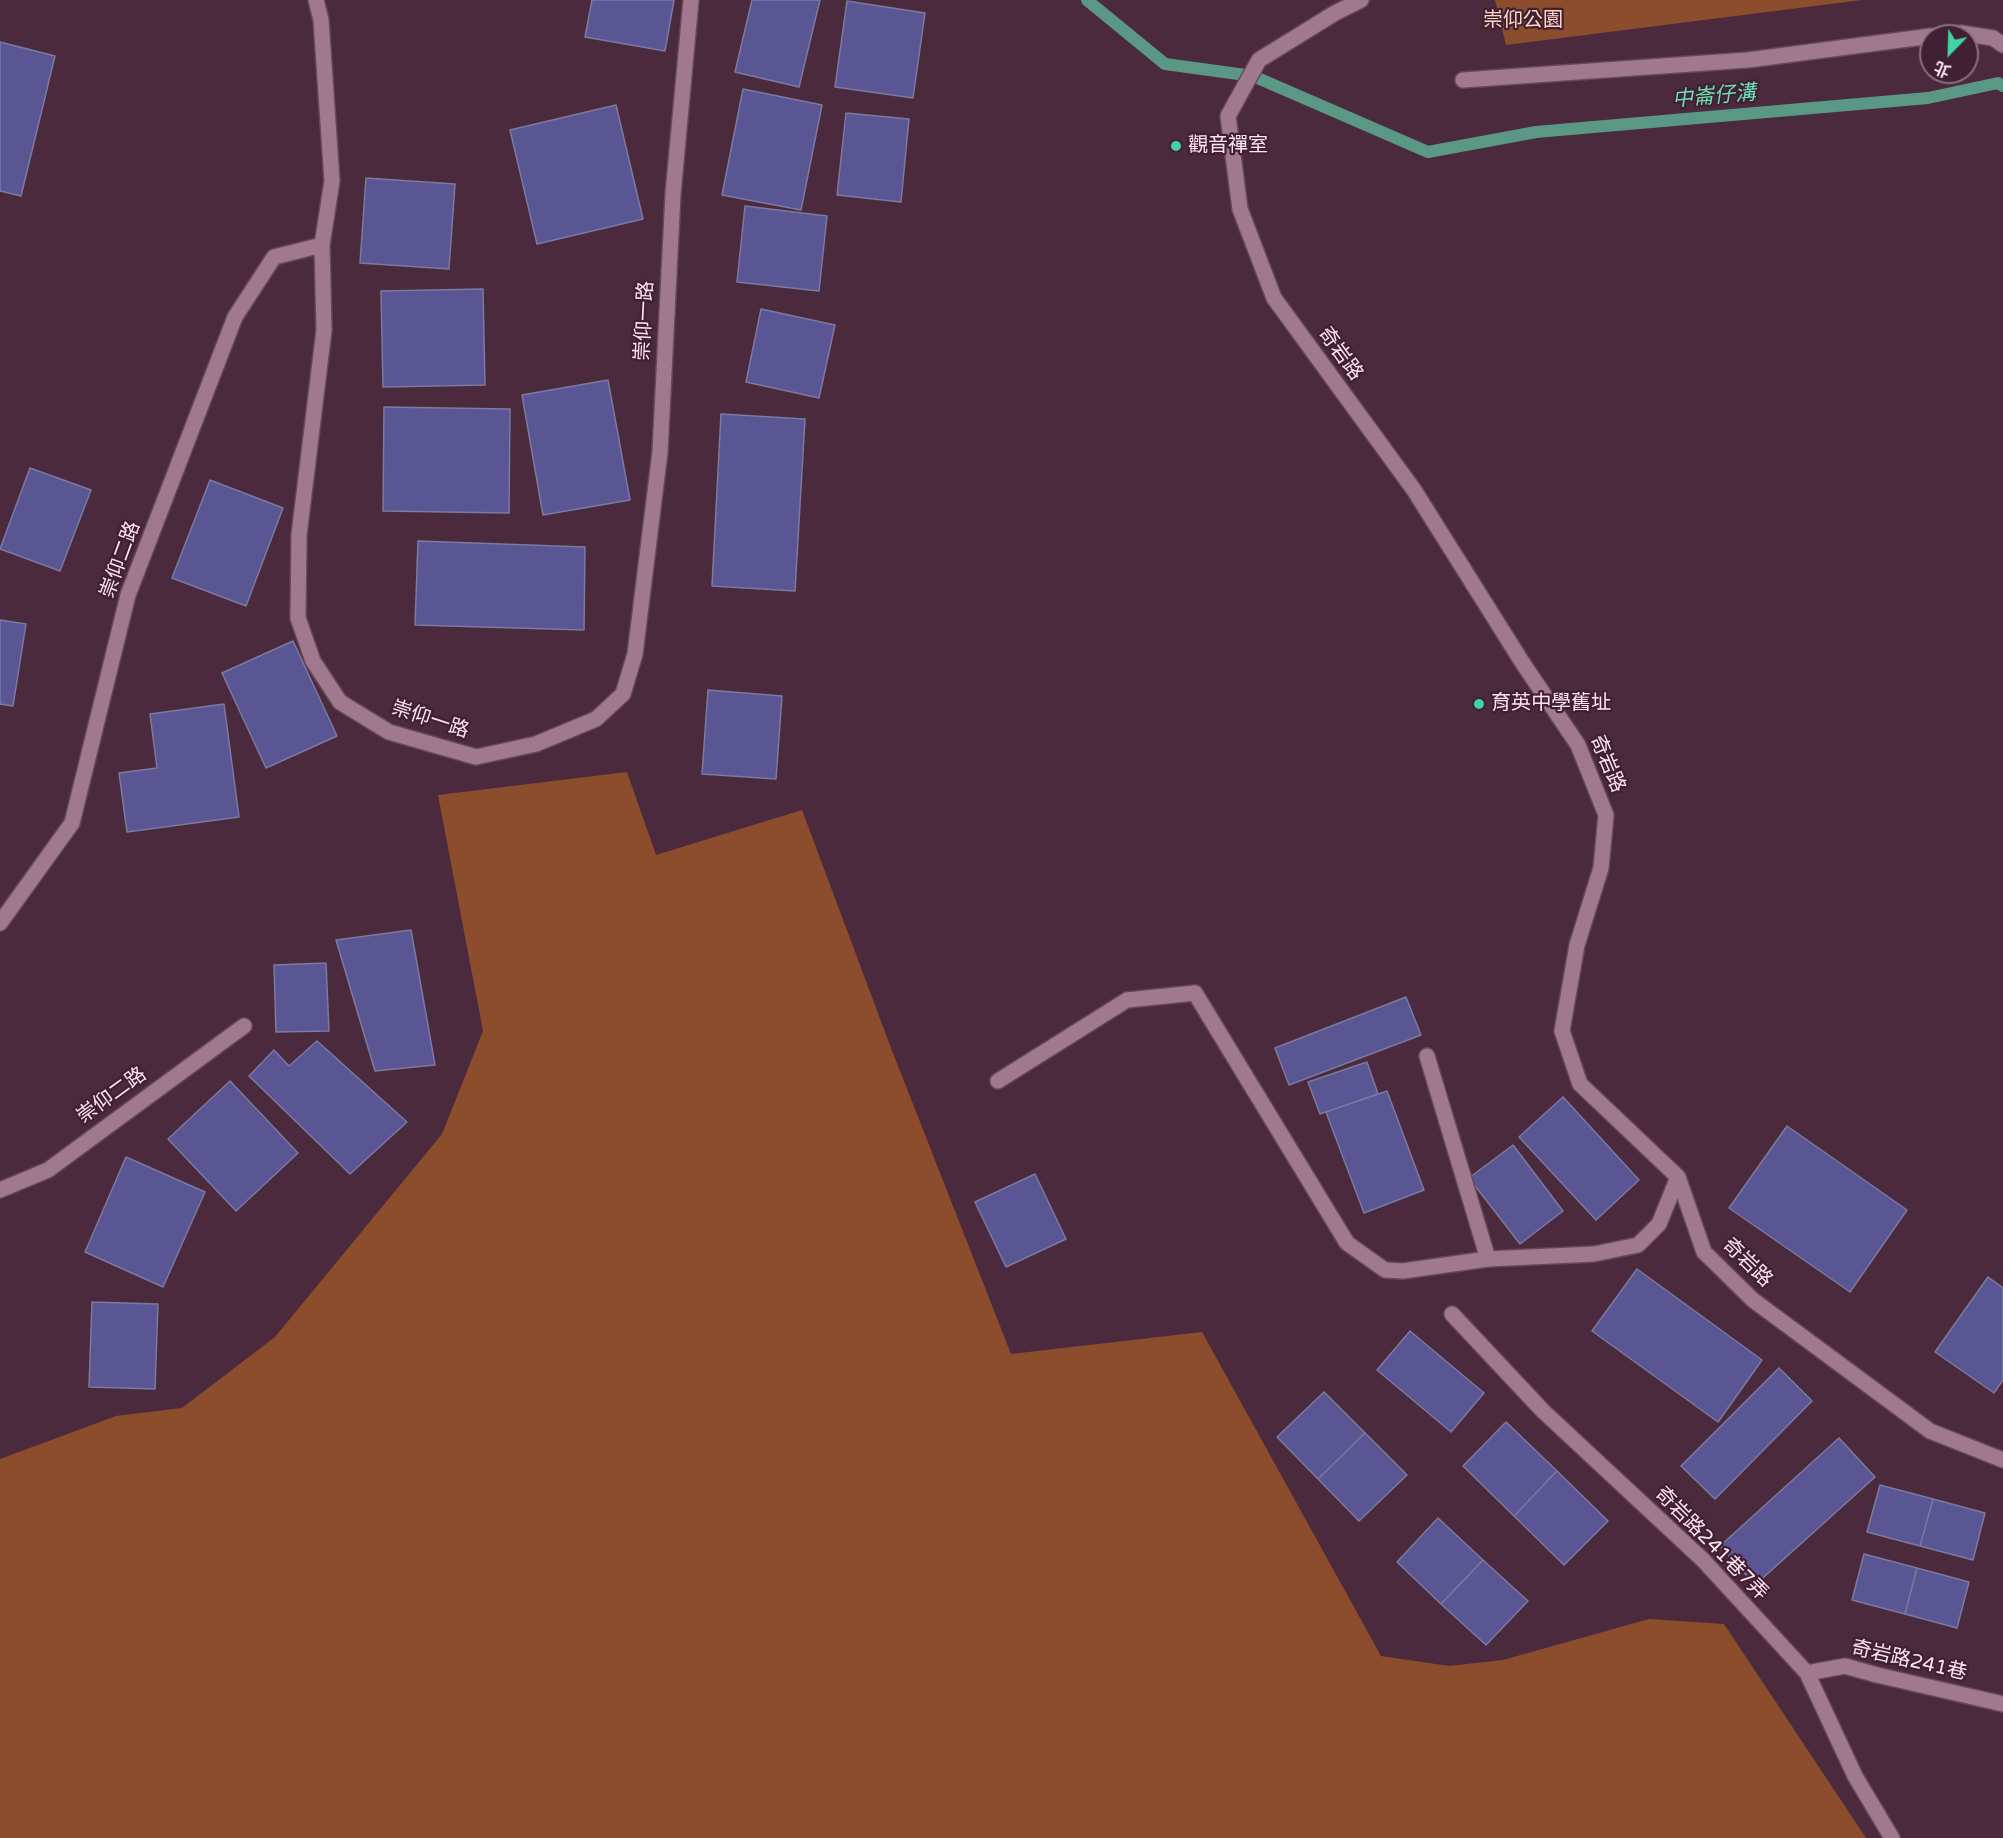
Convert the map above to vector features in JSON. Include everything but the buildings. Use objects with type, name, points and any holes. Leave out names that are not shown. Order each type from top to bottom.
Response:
[{"type":"street","name":"崇仰一路","points":[[316,0],[321,20],[332,181],[322,245],[324,330],[298,535],[298,618],[313,661],[340,702],[389,732],[476,757],[536,744],[596,719],[623,694],[635,654],[660,452],[673,194],[691,0]]},
{"type":"street","name":"奇岩路","points":[[1361,0],[1335,13],[1259,60],[1228,116],[1240,209],[1274,298],[1414,490],[1522,662],[1578,745],[1606,815],[1601,868],[1577,945],[1563,1031],[1580,1084],[1678,1177],[1704,1252],[1753,1300],[1930,1431],[2003,1460]]},
{"type":"street","points":[[1979,36],[1993,39],[2003,45]]},
{"type":"street","points":[[1463,80],[1748,60],[1919,38]]},
{"type":"street","name":"崇仰二路","points":[[0,922],[72,823],[128,595],[235,317],[274,257],[322,245]]},
{"type":"street","points":[[998,1081],[1127,1000],[1195,993],[1347,1243],[1385,1270],[1403,1271],[1488,1259],[1594,1254],[1638,1245],[1659,1224],[1678,1177]]},
{"type":"street","name":"崇仰二路","points":[[0,1190],[48,1170],[244,1026]]},
{"type":"street","points":[[1427,1056],[1488,1259]]},
{"type":"street","name":"奇岩路241巷7弄","points":[[1452,1314],[1544,1411],[1703,1560],[1807,1673],[1855,1776],[1892,1838]]},
{"type":"street","name":"奇岩路241巷","points":[[1807,1673],[1845,1666],[1877,1676],[2003,1704]]},
{"type":"green space","name":"崇仰公園","points":[[1495,0],[1862,0],[1506,45]]},
{"type":"green space","points":[[627,772],[656,855],[802,810],[891,1048],[1011,1354],[1202,1332],[1381,1656],[1449,1666],[1503,1660],[1649,1619],[1724,1624],[1866,1838],[0,1838],[0,1459],[116,1416],[182,1408],[275,1337],[442,1134],[483,1031],[438,795]]},
{"type":"waterway","name":"中崙仔溝","points":[[1087,0],[1165,64],[1253,76],[1428,152],[1536,132],[1928,98],[1998,83],[2003,86]]},
{"type":"place","name":"觀音禪室","points":[[1176,146]]},
{"type":"place","name":"育英中學舊址","points":[[1479,704]]}]
